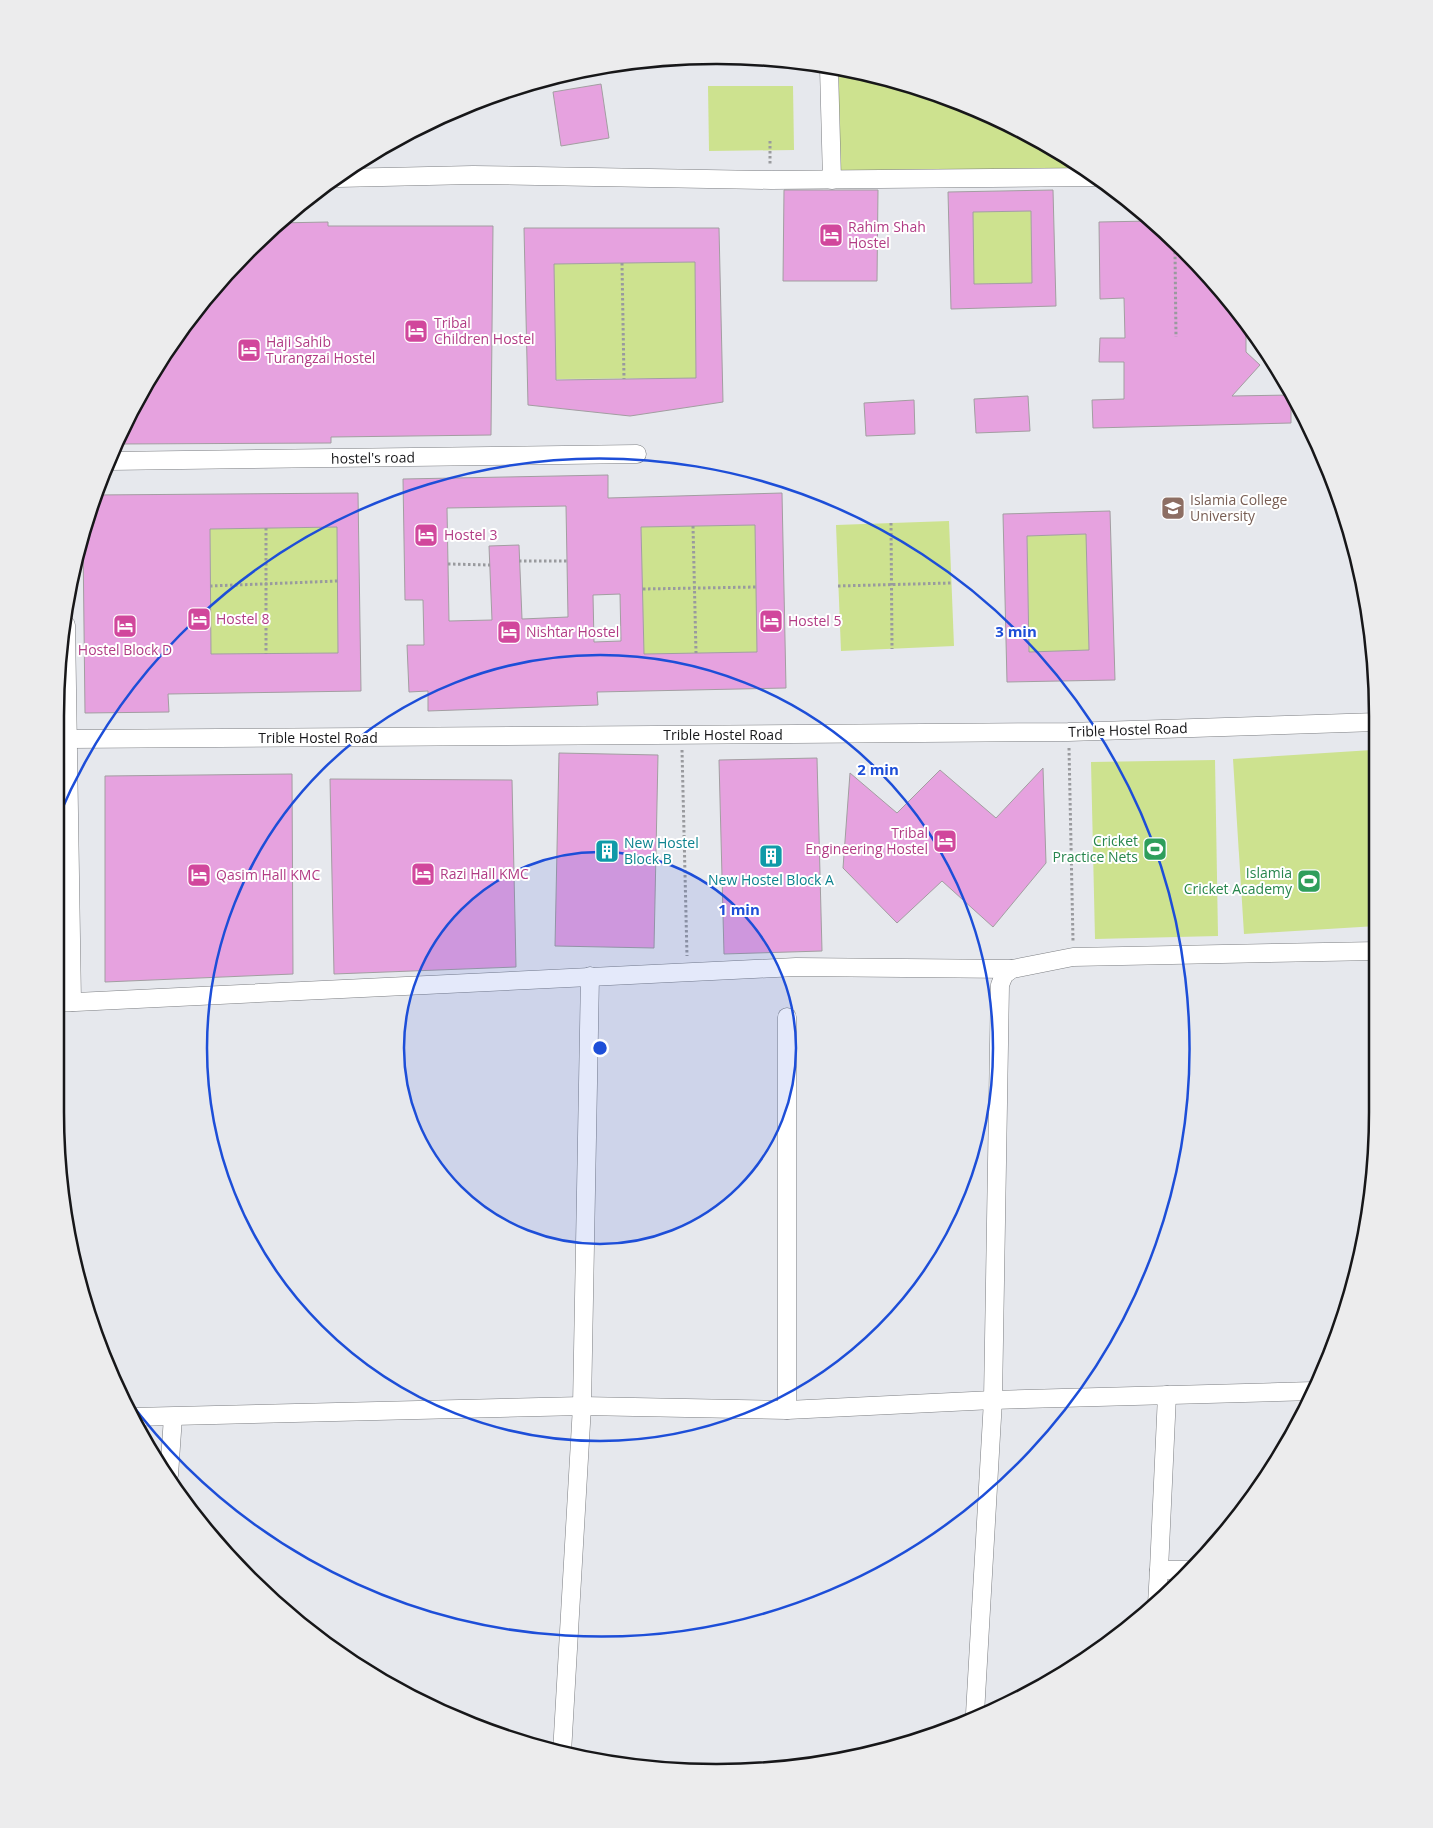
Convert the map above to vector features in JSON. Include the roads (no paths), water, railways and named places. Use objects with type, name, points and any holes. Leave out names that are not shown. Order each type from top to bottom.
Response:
[{"type":"street","points":[[829,74],[832,180]]},
{"type":"street","points":[[349,178],[473,175],[771,180],[1083,177]]},
{"type":"street","name":"hostel's road","points":[[116,461],[637,454]]},
{"type":"street","points":[[67,655],[69,739],[64,1002],[796,967],[1012,969],[1073,957],[1369,951]]},
{"type":"street","name":"Trible Hostel Road","points":[[69,739],[1068,732],[1369,722]]},
{"type":"street","points":[[976,1710],[993,1400],[1000,985],[1004,975],[1012,969]]},
{"type":"street","points":[[562,1746],[582,1406],[590,976]]},
{"type":"street","points":[[787,1017],[787,1410]]},
{"type":"street","points":[[140,1417],[582,1406],[787,1410],[993,1400],[1306,1391]]},
{"type":"street","points":[[1158,1592],[1167,1395]]},
{"type":"street","points":[[169,1466],[173,1417]]},
{"type":"street","points":[[1159,1570],[1181,1570]]},
{"type":"place","name":"Rahim Shah Hostel","points":[[831,235]]},
{"type":"place","name":"Tribal Children Hostel","points":[[416,331]]},
{"type":"place","name":"Haji Sahib Turangzai Hostel","points":[[249,350]]},
{"type":"place","name":"Islamia College University","points":[[1173,508]]},
{"type":"place","name":"Hostel 3","points":[[426,535]]},
{"type":"place","name":"Hostel 8","points":[[199,619]]},
{"type":"place","name":"Hostel 5","points":[[771,621]]},
{"type":"place","name":"Hostel Block D","points":[[125,626]]},
{"type":"place","name":"Nishtar Hostel","points":[[509,632]]},
{"type":"place","name":"Tribal Engineering Hostel","points":[[945,841]]},
{"type":"place","name":"Cricket Practice Nets","points":[[1155,849]]},
{"type":"place","name":"New Hostel Block B","points":[[607,851]]},
{"type":"place","name":"New Hostel Block A","points":[[771,856]]},
{"type":"place","name":"Razi Hall KMC","points":[[423,874]]},
{"type":"place","name":"Qasim Hall KMC","points":[[199,875]]},
{"type":"place","name":"Islamia Cricket Academy","points":[[1309,881]]}]
